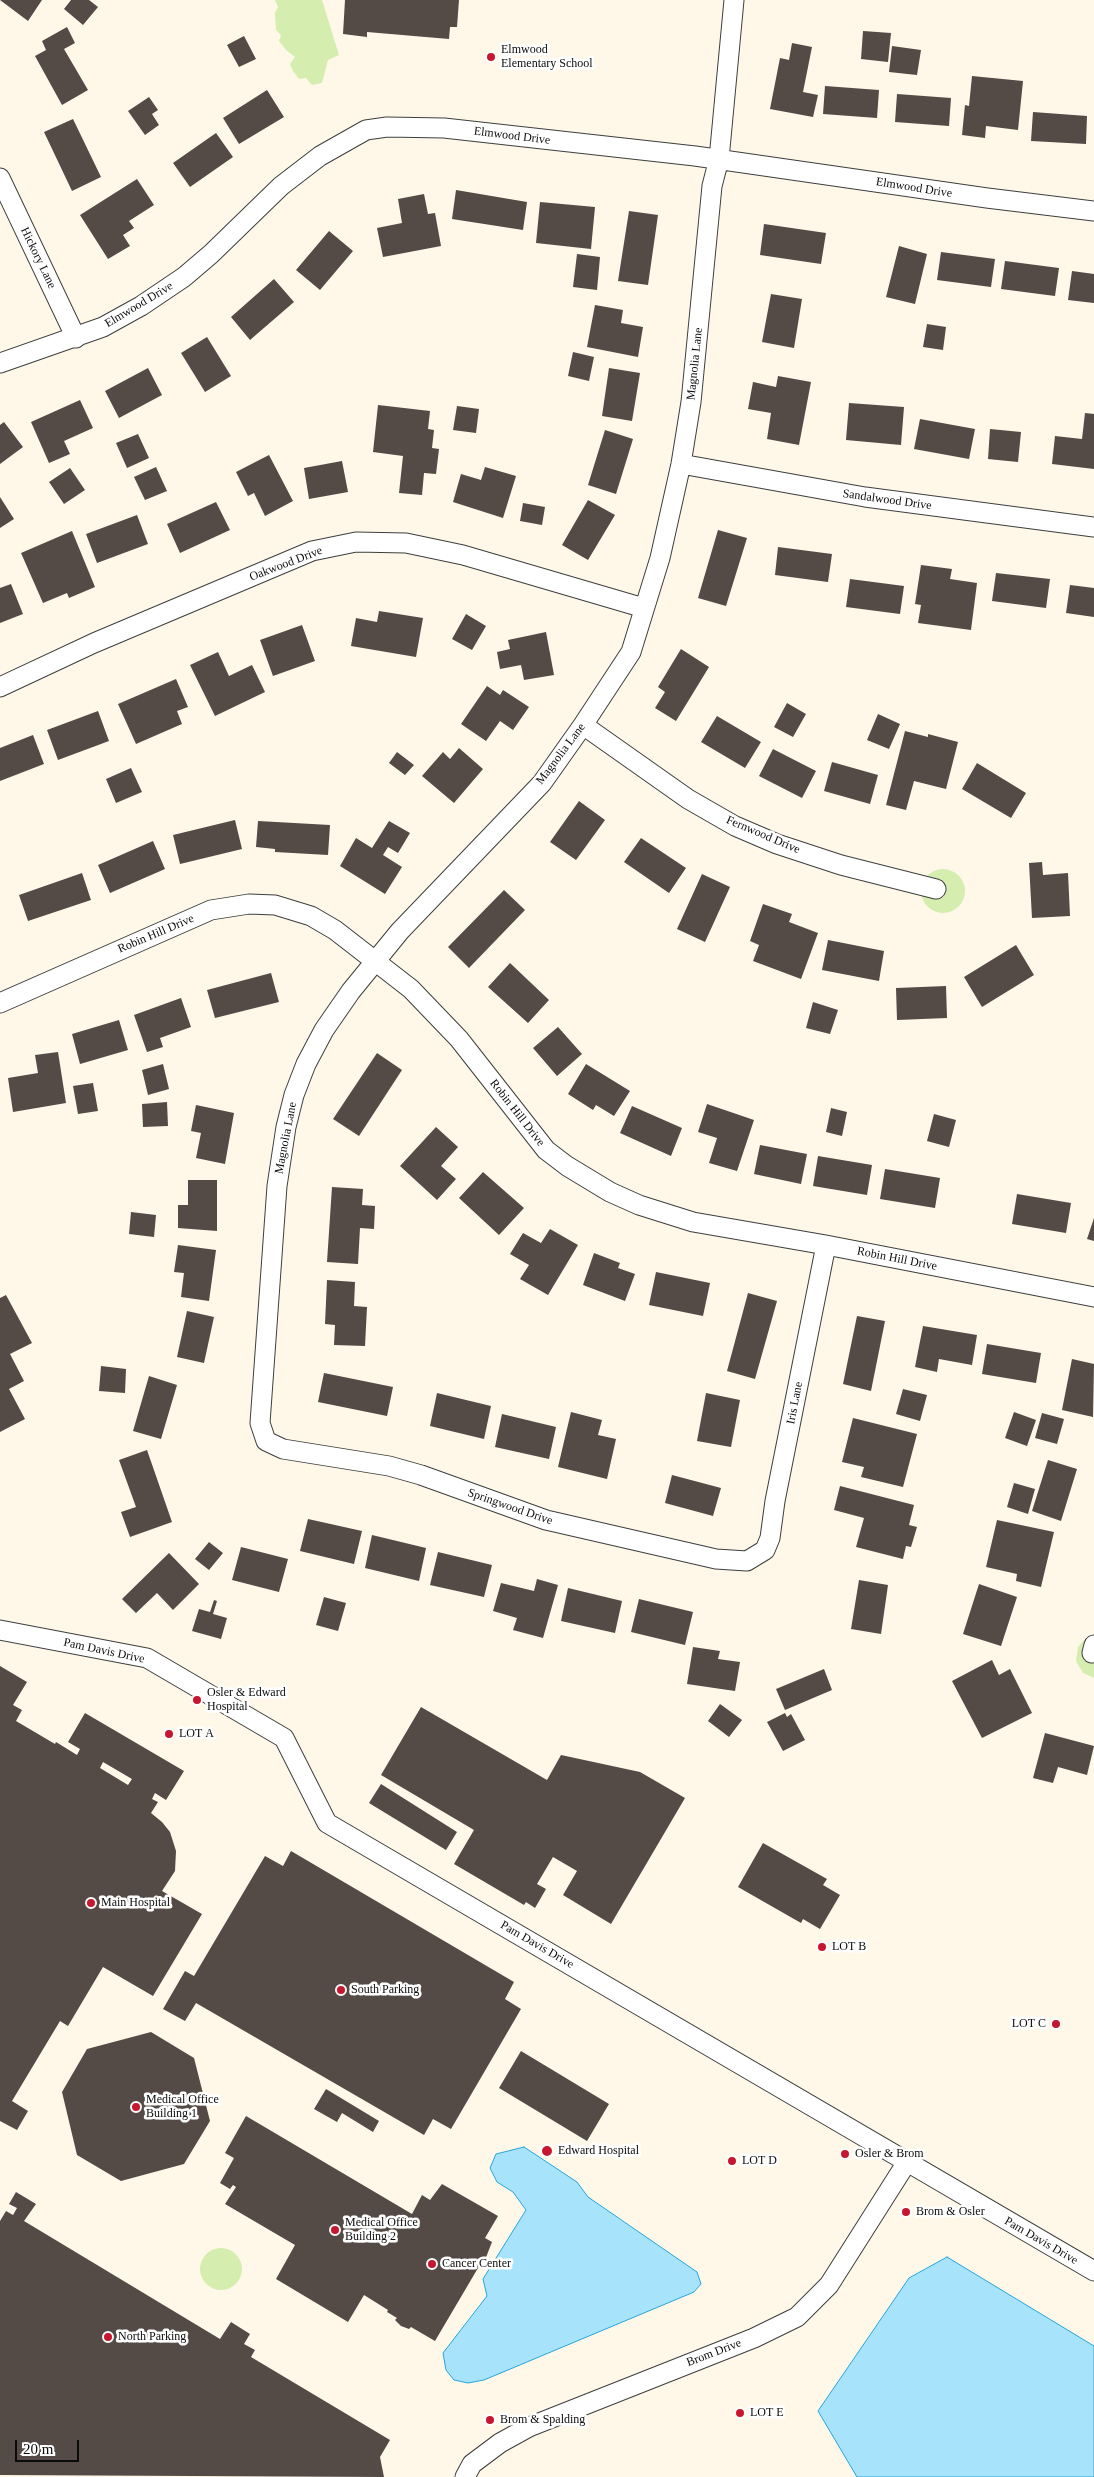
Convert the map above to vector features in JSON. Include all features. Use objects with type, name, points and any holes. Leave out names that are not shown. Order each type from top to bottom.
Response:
[{"type":"street","name":"Magnolia Lane","points":[[266,1441],[260,1423],[277,1186],[286,1127],[303,1072],[324,1030],[351,992],[400,931],[542,783],[631,652],[660,558],[681,464],[691,402],[712,186],[718,159],[734,0]]},
{"type":"street","name":"Elmwood Drive","points":[[0,363],[76,338],[103,327],[140,306],[184,277],[211,254],[281,186],[320,156],[366,130],[414,126],[444,128],[718,159],[987,198],[1094,211]]},
{"type":"street","name":"Hickory Lane","points":[[0,178],[76,338]]},
{"type":"street","name":"Sandalwood Drive","points":[[681,464],[864,497],[1094,527]]},
{"type":"street","name":"Oakwood Drive","points":[[0,687],[94,643],[312,551],[356,542],[406,543],[463,555],[644,608]]},
{"type":"street","name":"Fernwood Drive","points":[[583,725],[688,799],[735,826],[777,844],[840,865],[936,889]]},
{"type":"street","name":"Robin Hill Drive","points":[[0,1003],[211,910],[232,906],[275,905],[311,916],[335,930],[411,989],[459,1039],[529,1131],[546,1150],[567,1166],[610,1192],[639,1205],[693,1222],[826,1245],[1094,1297]]},
{"type":"street","name":"Iris Lane","points":[[756,1557],[764,1550],[770,1538],[775,1501],[826,1245]]},
{"type":"street","name":"Springwood Drive","points":[[266,1441],[283,1449],[354,1459],[421,1475],[546,1520],[716,1559],[747,1561],[756,1557]]},
{"type":"street","name":"Pam Davis Drive","points":[[0,1630],[147,1658],[284,1738],[327,1823],[1094,2272]]},
{"type":"street","name":"Brom Drive","points":[[465,2477],[472,2464],[529,2426],[754,2338],[797,2317],[829,2285],[907,2162]]},
{"type":"green space","points":[[275,0],[322,0],[339,55],[328,60],[322,83],[312,85],[306,78],[299,79],[293,71],[290,64],[295,57],[279,41],[281,35],[276,30],[275,13],[278,7]]},
{"type":"green space","points":[[939,869],[947,869],[959,875],[965,891],[959,907],[947,913],[939,913],[927,907],[921,895],[921,887],[927,875]]},
{"type":"green space","points":[[1094,1636],[1094,1678],[1083,1673],[1076,1661],[1078,1647],[1083,1641]]},
{"type":"green space","points":[[225,2248],[233,2251],[239,2257],[242,2269],[239,2281],[233,2287],[217,2290],[209,2287],[203,2281],[200,2265],[203,2257],[209,2251]]},
{"type":"water","points":[[524,2147],[577,2182],[588,2197],[697,2272],[701,2284],[694,2292],[484,2380],[468,2383],[454,2380],[446,2370],[443,2353],[487,2296],[483,2279],[526,2210],[513,2192],[497,2182],[490,2168],[496,2154]]},
{"type":"water","points":[[947,2257],[1094,2346],[1094,2477],[857,2477],[818,2411],[909,2278]]},
{"type":"building","points":[[0,0],[42,0],[28,21]]},
{"type":"building","points":[[71,0],[89,0],[98,7],[83,25],[64,9]]},
{"type":"building","points":[[345,0],[459,0],[457,27],[450,27],[449,39],[367,32],[367,37],[343,34]]},
{"type":"building","points":[[67,27],[75,43],[64,49],[88,90],[62,105],[35,56],[46,50],[42,41]]},
{"type":"building","points":[[863,31],[891,33],[888,62],[861,59]]},
{"type":"building","points":[[244,36],[256,59],[239,67],[227,45]]},
{"type":"building","points":[[792,43],[812,47],[803,92],[818,95],[813,117],[770,109],[780,58],[789,60]]},
{"type":"building","points":[[892,46],[921,50],[917,75],[889,72]]},
{"type":"building","points":[[972,76],[1023,81],[1018,130],[986,126],[985,138],[962,135],[965,105],[969,106]]},
{"type":"building","points":[[825,86],[879,90],[877,118],[823,114]]},
{"type":"building","points":[[267,90],[284,117],[239,144],[223,118]]},
{"type":"building","points":[[897,94],[951,98],[949,126],[895,122]]},
{"type":"building","points":[[149,97],[158,110],[152,114],[159,125],[145,135],[128,111]]},
{"type":"building","points":[[1033,112],[1087,116],[1086,144],[1031,141]]},
{"type":"building","points":[[73,119],[101,177],[72,191],[44,132]]},
{"type":"building","points":[[216,133],[233,157],[190,187],[173,163]]},
{"type":"building","points":[[137,179],[154,205],[129,221],[134,228],[123,235],[130,246],[108,259],[80,215]]},
{"type":"building","points":[[456,190],[527,202],[523,230],[452,219]]},
{"type":"building","points":[[424,194],[428,214],[435,213],[441,246],[383,257],[377,228],[402,223],[398,199]]},
{"type":"building","points":[[540,202],[595,207],[591,249],[536,243]]},
{"type":"building","points":[[629,211],[658,215],[648,285],[618,281]]},
{"type":"building","points":[[764,224],[826,233],[821,264],[760,255]]},
{"type":"building","points":[[329,231],[353,251],[320,290],[296,270]]},
{"type":"building","points":[[899,246],[927,254],[915,304],[886,297]]},
{"type":"building","points":[[941,252],[995,259],[991,287],[937,280]]},
{"type":"building","points":[[577,254],[600,257],[597,290],[573,287]]},
{"type":"building","points":[[1005,261],[1059,268],[1055,296],[1001,289]]},
{"type":"building","points":[[1072,271],[1094,274],[1094,303],[1068,300]]},
{"type":"building","points":[[274,279],[294,302],[250,340],[231,317]]},
{"type":"building","points":[[771,294],[802,299],[794,348],[762,342]]},
{"type":"building","points":[[595,305],[623,310],[621,323],[643,327],[638,357],[587,347]]},
{"type":"building","points":[[927,324],[946,327],[943,350],[923,347]]},
{"type":"building","points":[[207,337],[231,376],[205,392],[181,353]]},
{"type":"building","points":[[573,352],[594,357],[589,381],[568,376]]},
{"type":"building","points":[[148,368],[162,395],[119,418],[105,391]]},
{"type":"building","points":[[609,368],[640,373],[632,421],[602,416]]},
{"type":"building","points":[[778,376],[811,382],[799,445],[767,439],[771,413],[748,409],[753,382],[776,387]]},
{"type":"building","points":[[80,400],[93,428],[64,441],[70,454],[49,463],[31,422]]},
{"type":"building","points":[[849,403],[904,407],[901,445],[846,440]]},
{"type":"building","points":[[378,405],[430,411],[428,429],[434,430],[432,448],[439,449],[436,474],[424,473],[422,495],[399,493],[403,456],[373,452]]},
{"type":"building","points":[[457,406],[479,409],[476,433],[453,430]]},
{"type":"building","points":[[1085,413],[1094,414],[1094,469],[1052,464],[1055,436],[1082,439]]},
{"type":"building","points":[[920,419],[975,429],[969,459],[914,449]]},
{"type":"building","points":[[4,422],[23,447],[0,464],[0,425]]},
{"type":"building","points":[[990,429],[1021,432],[1018,462],[988,459]]},
{"type":"building","points":[[605,430],[633,439],[616,494],[588,485]]},
{"type":"building","points":[[138,434],[149,458],[127,468],[116,443]]},
{"type":"building","points":[[269,455],[293,501],[265,516],[254,493],[248,496],[236,472]]},
{"type":"building","points":[[342,461],[348,492],[309,499],[304,468]]},
{"type":"building","points":[[156,467],[167,491],[145,500],[134,477]]},
{"type":"building","points":[[485,467],[516,476],[503,518],[453,502],[461,474],[481,480]]},
{"type":"building","points":[[70,468],[85,490],[64,504],[49,482]]},
{"type":"building","points":[[0,497],[14,519],[0,528]]},
{"type":"building","points":[[588,500],[615,515],[588,560],[562,545]]},
{"type":"building","points":[[216,502],[230,530],[180,553],[167,524]]},
{"type":"building","points":[[523,503],[545,507],[542,525],[520,521]]},
{"type":"building","points":[[137,515],[148,544],[97,563],[86,534]]},
{"type":"building","points":[[718,530],[747,538],[726,606],[698,598]]},
{"type":"building","points":[[72,531],[95,587],[69,598],[67,593],[43,603],[21,553]]},
{"type":"building","points":[[778,547],[832,554],[828,582],[775,575]]},
{"type":"building","points":[[921,565],[952,569],[950,579],[977,583],[971,630],[918,623],[921,605],[915,604]]},
{"type":"building","points":[[996,573],[1050,579],[1046,608],[992,601]]},
{"type":"building","points":[[850,579],[904,586],[900,614],[846,607]]},
{"type":"building","points":[[11,584],[23,614],[0,623],[0,588]]},
{"type":"building","points":[[1070,585],[1094,588],[1094,617],[1066,613]]},
{"type":"building","points":[[379,611],[423,618],[416,657],[351,646],[356,618],[377,622]]},
{"type":"building","points":[[466,614],[486,626],[472,650],[452,639]]},
{"type":"building","points":[[302,625],[315,661],[273,676],[260,640]]},
{"type":"building","points":[[546,632],[554,675],[524,680],[521,665],[500,669],[497,652],[510,649],[508,640]]},
{"type":"building","points":[[681,649],[709,667],[676,721],[655,708],[665,692],[658,687]]},
{"type":"building","points":[[218,652],[229,676],[252,665],[265,692],[215,716],[190,665]]},
{"type":"building","points":[[176,679],[188,707],[177,711],[182,724],[136,744],[118,704]]},
{"type":"building","points":[[487,686],[500,695],[503,690],[529,707],[513,730],[500,721],[486,741],[461,724]]},
{"type":"building","points":[[787,703],[806,714],[793,737],[774,727]]},
{"type":"building","points":[[98,711],[109,741],[58,760],[47,730]]},
{"type":"building","points":[[878,714],[900,724],[889,749],[867,740]]},
{"type":"building","points":[[717,716],[761,742],[745,768],[701,742]]},
{"type":"building","points":[[905,731],[928,737],[928,734],[958,742],[946,789],[914,781],[906,810],[886,805]]},
{"type":"building","points":[[33,735],[44,764],[0,781],[0,748]]},
{"type":"building","points":[[459,748],[483,769],[454,803],[422,776],[443,752],[450,759]]},
{"type":"building","points":[[773,749],[816,771],[802,798],[759,776]]},
{"type":"building","points":[[397,752],[414,765],[405,775],[389,763]]},
{"type":"building","points":[[832,762],[878,775],[870,804],[824,791]]},
{"type":"building","points":[[977,763],[1026,793],[1011,818],[962,789]]},
{"type":"building","points":[[131,768],[142,792],[116,803],[106,779]]},
{"type":"building","points":[[579,801],[605,820],[576,860],[550,842]]},
{"type":"building","points":[[235,820],[242,849],[180,864],[173,835]]},
{"type":"building","points":[[258,821],[330,825],[328,855],[275,852],[275,849],[256,847]]},
{"type":"building","points":[[389,821],[410,833],[398,853],[388,847],[383,855],[402,867],[385,894],[340,866],[356,838],[372,848]]},
{"type":"building","points":[[641,838],[686,868],[669,893],[624,862]]},
{"type":"building","points":[[153,841],[165,869],[110,893],[98,865]]},
{"type":"building","points":[[1042,862],[1043,875],[1068,873],[1070,916],[1032,918],[1029,863]]},
{"type":"building","points":[[82,873],[91,900],[28,921],[19,895]]},
{"type":"building","points":[[702,874],[730,887],[705,942],[677,929]]},
{"type":"building","points":[[504,890],[525,910],[469,968],[448,947]]},
{"type":"building","points":[[763,904],[792,914],[789,922],[818,933],[801,979],[753,961],[759,945],[750,941]]},
{"type":"building","points":[[828,940],[884,951],[879,981],[822,970]]},
{"type":"building","points":[[1016,945],[1034,975],[982,1007],[964,977]]},
{"type":"building","points":[[510,963],[549,1000],[528,1023],[488,987]]},
{"type":"building","points":[[271,973],[279,1002],[215,1018],[207,990]]},
{"type":"building","points":[[946,986],[947,1018],[897,1020],[896,988]]},
{"type":"building","points":[[181,998],[191,1027],[160,1038],[163,1047],[147,1052],[134,1015]]},
{"type":"building","points":[[813,1002],[838,1010],[830,1034],[806,1028]]},
{"type":"building","points":[[119,1020],[128,1050],[80,1064],[72,1034]]},
{"type":"building","points":[[558,1027],[582,1054],[557,1076],[533,1048]]},
{"type":"building","points":[[58,1052],[66,1103],[13,1112],[8,1078],[38,1073],[35,1055]]},
{"type":"building","points":[[377,1053],[402,1070],[359,1136],[333,1119]]},
{"type":"building","points":[[163,1064],[169,1089],[148,1095],[142,1070]]},
{"type":"building","points":[[586,1064],[630,1091],[614,1116],[596,1105],[593,1110],[568,1094]]},
{"type":"building","points":[[93,1083],[98,1111],[78,1114],[73,1086]]},
{"type":"building","points":[[167,1102],[168,1126],[143,1127],[142,1104]]},
{"type":"building","points":[[707,1104],[754,1120],[737,1171],[709,1163],[717,1138],[698,1132]]},
{"type":"building","points":[[196,1105],[234,1113],[225,1164],[196,1158],[201,1133],[191,1131]]},
{"type":"building","points":[[632,1106],[682,1128],[671,1156],[620,1133]]},
{"type":"building","points":[[831,1108],[847,1112],[842,1136],[826,1132]]},
{"type":"building","points":[[934,1114],[956,1120],[949,1147],[927,1141]]},
{"type":"building","points":[[436,1127],[458,1147],[441,1166],[456,1179],[437,1200],[400,1166]]},
{"type":"building","points":[[760,1145],[807,1154],[801,1184],[754,1174]]},
{"type":"building","points":[[818,1156],[872,1165],[867,1195],[813,1186]]},
{"type":"building","points":[[885,1169],[940,1178],[935,1208],[880,1199]]},
{"type":"building","points":[[483,1172],[524,1208],[499,1235],[459,1198]]},
{"type":"building","points":[[188,1180],[217,1180],[217,1231],[178,1228],[178,1205],[188,1205]]},
{"type":"building","points":[[332,1187],[363,1189],[362,1205],[375,1206],[374,1229],[360,1228],[358,1264],[327,1262]]},
{"type":"building","points":[[1017,1194],[1071,1203],[1066,1233],[1012,1224]]},
{"type":"building","points":[[131,1212],[156,1215],[154,1237],[129,1234]]},
{"type":"building","points":[[1094,1218],[1094,1241],[1087,1239]]},
{"type":"building","points":[[550,1229],[578,1245],[548,1295],[520,1279],[529,1265],[510,1254],[523,1233],[541,1243]]},
{"type":"building","points":[[178,1245],[216,1250],[209,1301],[181,1297],[184,1273],[174,1272]]},
{"type":"building","points":[[594,1253],[620,1263],[618,1268],[635,1274],[625,1301],[583,1285]]},
{"type":"building","points":[[656,1272],[710,1283],[703,1316],[649,1305]]},
{"type":"building","points":[[327,1280],[355,1282],[354,1306],[367,1307],[365,1346],[334,1345],[335,1325],[325,1324]]},
{"type":"building","points":[[748,1293],[777,1301],[755,1379],[727,1371]]},
{"type":"building","points":[[6,1295],[32,1343],[10,1354],[24,1381],[9,1389],[25,1419],[0,1432],[0,1298]]},
{"type":"building","points":[[187,1311],[214,1317],[204,1363],[177,1357]]},
{"type":"building","points":[[857,1316],[885,1321],[871,1391],[843,1384]]},
{"type":"building","points":[[923,1326],[977,1335],[972,1365],[939,1359],[937,1372],[915,1367]]},
{"type":"building","points":[[987,1344],[1041,1353],[1036,1383],[982,1374]]},
{"type":"building","points":[[1072,1359],[1094,1364],[1093,1417],[1062,1410]]},
{"type":"building","points":[[101,1366],[126,1369],[125,1393],[99,1391]]},
{"type":"building","points":[[324,1373],[393,1387],[387,1416],[318,1402]]},
{"type":"building","points":[[149,1376],[177,1385],[161,1439],[133,1431]]},
{"type":"building","points":[[903,1389],[927,1395],[920,1421],[896,1414]]},
{"type":"building","points":[[437,1393],[491,1406],[484,1439],[430,1426]]},
{"type":"building","points":[[706,1393],[740,1400],[731,1447],[697,1441]]},
{"type":"building","points":[[571,1412],[602,1420],[598,1435],[616,1439],[607,1479],[558,1467]]},
{"type":"building","points":[[1014,1412],[1036,1420],[1027,1446],[1005,1438]]},
{"type":"building","points":[[1042,1413],[1064,1419],[1057,1444],[1035,1438]]},
{"type":"building","points":[[502,1414],[556,1427],[549,1459],[495,1447]]},
{"type":"building","points":[[853,1418],[917,1434],[903,1487],[861,1477],[864,1467],[842,1462]]},
{"type":"building","points":[[147,1450],[172,1522],[130,1537],[121,1512],[136,1507],[119,1460]]},
{"type":"building","points":[[1048,1460],[1077,1469],[1061,1521],[1032,1511]]},
{"type":"building","points":[[672,1475],[721,1488],[713,1516],[665,1503]]},
{"type":"building","points":[[1014,1483],[1035,1489],[1028,1514],[1007,1507]]},
{"type":"building","points":[[840,1486],[914,1505],[909,1525],[917,1527],[911,1547],[906,1546],[903,1559],[856,1547],[864,1518],[834,1510]]},
{"type":"building","points":[[308,1519],[362,1531],[354,1564],[300,1551]]},
{"type":"building","points":[[997,1520],[1054,1532],[1041,1587],[1016,1581],[1017,1574],[986,1567]]},
{"type":"building","points":[[372,1535],[426,1548],[419,1581],[365,1568]]},
{"type":"building","points":[[209,1542],[223,1553],[209,1570],[195,1559]]},
{"type":"building","points":[[241,1547],[288,1559],[279,1592],[232,1580]]},
{"type":"building","points":[[438,1552],[492,1565],[484,1597],[430,1585]]},
{"type":"building","points":[[169,1553],[199,1584],[173,1610],[157,1593],[136,1613],[122,1599]]},
{"type":"building","points":[[537,1579],[558,1585],[543,1638],[513,1630],[517,1618],[493,1611],[501,1583],[534,1591]]},
{"type":"building","points":[[859,1580],[888,1585],[881,1634],[851,1629]]},
{"type":"building","points":[[979,1584],[1017,1597],[1001,1646],[963,1634]]},
{"type":"building","points":[[568,1588],[622,1601],[615,1633],[561,1621]]},
{"type":"building","points":[[324,1597],[346,1603],[338,1631],[316,1625]]},
{"type":"building","points":[[639,1599],[693,1612],[685,1645],[631,1632]]},
{"type":"building","points":[[214,1600],[217,1601],[213,1614],[227,1618],[221,1639],[192,1631],[199,1609],[210,1612]]},
{"type":"building","points":[[693,1647],[720,1651],[718,1659],[740,1662],[735,1691],[687,1684]]},
{"type":"building","points":[[992,1660],[999,1675],[1010,1669],[1032,1713],[982,1738],[952,1681]]},
{"type":"building","name":"Main Hospital","points":[[0,1666],[27,1682],[13,1705],[22,1710],[16,1721],[55,1744],[56,1742],[77,1755],[80,1749],[68,1742],[85,1713],[184,1771],[166,1800],[155,1793],[152,1799],[158,1802],[151,1813],[170,1832],[176,1851],[175,1871],[162,1891],[202,1914],[153,1996],[103,1967],[68,2026],[60,2021],[12,2101],[28,2111],[17,2130],[0,2121]],"holes":[[[103,1762],[132,1779],[128,1785],[100,1768]]]},
{"type":"building","points":[[824,1669],[832,1690],[785,1710],[776,1689]]},
{"type":"building","points":[[720,1704],[742,1720],[729,1737],[708,1721]]},
{"type":"building","points":[[421,1707],[547,1780],[561,1755],[640,1772],[685,1798],[611,1924],[563,1895],[577,1871],[553,1857],[537,1884],[546,1889],[535,1908],[526,1902],[524,1905],[454,1864],[474,1830],[381,1775]]},
{"type":"building","points":[[785,1713],[787,1717],[791,1714],[805,1740],[783,1751],[767,1722]]},
{"type":"building","points":[[1045,1733],[1094,1746],[1087,1775],[1058,1767],[1053,1783],[1033,1778]]},
{"type":"building","points":[[381,1784],[457,1832],[446,1850],[369,1803]]},
{"type":"building","points":[[763,1843],[827,1879],[823,1885],[840,1895],[820,1929],[803,1919],[801,1923],[738,1887]]},
{"type":"building","name":"South Parking","points":[[291,1851],[514,1982],[505,1999],[521,2009],[451,2129],[433,2119],[424,2135],[196,2003],[185,2021],[163,2009],[185,1971],[194,1976],[265,1856],[283,1866]]},
{"type":"building","name":"Medical Office Building 1","points":[[151,2032],[194,2058],[210,2121],[184,2164],[121,2181],[77,2155],[62,2092],[87,2049]]},
{"type":"building","points":[[521,2051],[609,2104],[587,2141],[499,2088]]},
{"type":"building","points":[[326,2089],[379,2121],[373,2132],[342,2113],[337,2122],[314,2109]]},
{"type":"building","name":"Medical Office Building 2","points":[[246,2116],[412,2214],[422,2195],[430,2200],[442,2184],[498,2216],[485,2238],[492,2242],[485,2260],[478,2268],[435,2341],[411,2327],[409,2329],[401,2326],[395,2320],[397,2318],[387,2312],[388,2310],[364,2295],[348,2322],[276,2279],[295,2245],[225,2204],[236,2187],[233,2185],[230,2189],[220,2183],[234,2158],[225,2153]]},
{"type":"building","name":"North Parking","points":[[16,2192],[36,2204],[24,2221],[220,2339],[231,2322],[250,2334],[244,2344],[255,2350],[251,2357],[390,2440],[380,2457],[384,2477],[0,2475],[0,2221],[6,2211],[13,2215],[17,2208],[9,2204]]},
{"type":"place","name":"Elmwood Elementary School","points":[[491,57]]},
{"type":"place","name":"Osler & Edward Hospital","points":[[197,1700]]},
{"type":"place","name":"LOT A","points":[[169,1734]]},
{"type":"place","name":"Main Hospital","points":[[91,1903]]},
{"type":"place","name":"LOT B","points":[[822,1947]]},
{"type":"place","name":"South Parking","points":[[341,1990]]},
{"type":"place","name":"LOT C","points":[[1056,2024]]},
{"type":"place","name":"Medical Office Building 1","points":[[136,2107]]},
{"type":"place","name":"Edward Hospital","points":[[547,2151]]},
{"type":"place","name":"Osler & Brom","points":[[845,2154]]},
{"type":"place","name":"LOT D","points":[[732,2161]]},
{"type":"place","name":"Brom & Osler","points":[[906,2212]]},
{"type":"place","name":"Medical Office Building 2","points":[[335,2230]]},
{"type":"place","name":"Cancer Center","points":[[432,2264]]},
{"type":"place","name":"North Parking","points":[[108,2337]]},
{"type":"place","name":"LOT E","points":[[740,2413]]},
{"type":"place","name":"Brom & Spalding","points":[[490,2420]]}]
